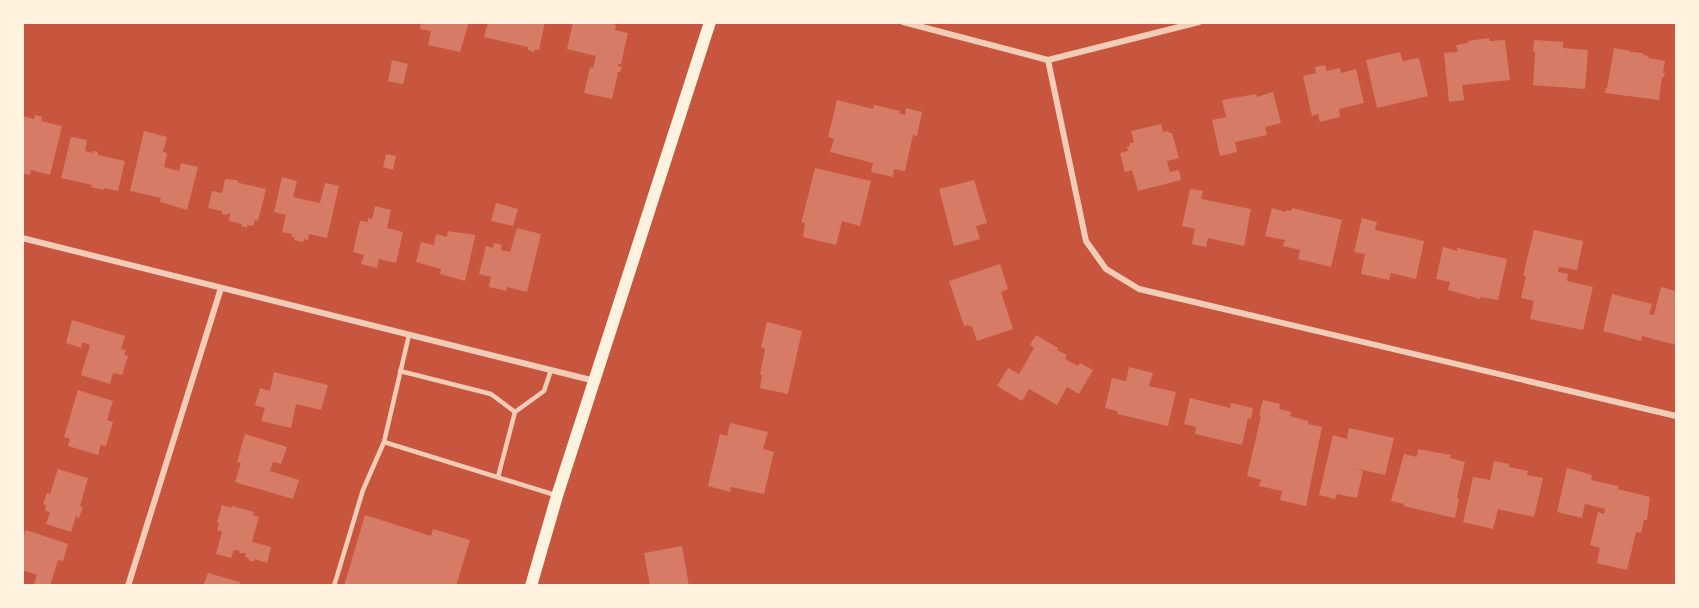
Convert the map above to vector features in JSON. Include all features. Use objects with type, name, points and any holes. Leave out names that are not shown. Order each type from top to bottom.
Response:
[{"type":"main road","points":[[531,585],[557,495],[710,22]]},
{"type":"street","points":[[903,22],[1048,60],[1198,22]]},
{"type":"street","points":[[1048,60],[1086,241],[1106,269],[1139,289],[1677,416]]},
{"type":"street","points":[[22,238],[595,381]]},
{"type":"street","points":[[128,585],[220,288]]},
{"type":"lane","points":[[334,585],[363,490],[384,442],[410,335]]},
{"type":"lane","points":[[498,477],[515,412],[544,391],[551,370]]},
{"type":"lane","points":[[400,371],[491,394],[515,412]]},
{"type":"lane","points":[[384,442],[557,495]]},
{"type":"building","points":[[421,22],[469,22],[460,52],[428,45],[431,31],[420,29]]},
{"type":"building","points":[[488,22],[545,22],[539,50],[535,49],[534,52],[528,50],[528,47],[484,37]]},
{"type":"building","points":[[573,22],[605,22],[616,25],[615,30],[628,33],[621,64],[618,66],[622,67],[620,72],[616,72],[618,73],[612,99],[584,93],[590,67],[593,68],[596,56],[567,49]]},
{"type":"building","points":[[1489,38],[1490,41],[1505,40],[1510,80],[1462,85],[1464,100],[1449,102],[1444,53],[1458,52],[1456,45],[1468,43],[1468,41]]},
{"type":"building","points":[[1534,40],[1563,42],[1563,48],[1588,50],[1585,89],[1533,85]]},
{"type":"building","points":[[1614,48],[1631,51],[1631,53],[1643,53],[1649,56],[1648,58],[1665,61],[1663,73],[1665,73],[1662,77],[1659,100],[1605,93]]},
{"type":"building","points":[[1400,52],[1403,61],[1419,58],[1428,96],[1377,108],[1366,60]]},
{"type":"building","points":[[392,60],[408,64],[403,84],[388,81]]},
{"type":"building","points":[[1325,65],[1327,71],[1340,68],[1341,73],[1356,69],[1364,103],[1339,109],[1340,117],[1320,122],[1318,114],[1312,116],[1303,76],[1316,73],[1315,67]]},
{"type":"building","points":[[1273,92],[1281,123],[1265,127],[1267,135],[1235,142],[1237,152],[1220,156],[1212,120],[1226,117],[1222,100],[1256,94],[1257,97]]},
{"type":"building","points":[[837,100],[873,109],[874,105],[900,111],[899,113],[905,115],[906,108],[922,112],[917,136],[913,135],[905,171],[894,169],[893,177],[871,172],[873,163],[830,152],[834,139],[828,137]]},
{"type":"building","points":[[35,115],[42,117],[41,121],[62,126],[50,175],[31,170],[30,175],[22,173],[22,116],[34,119]]},
{"type":"building","points":[[1161,124],[1163,132],[1172,133],[1179,158],[1167,161],[1170,172],[1179,170],[1181,180],[1138,191],[1132,170],[1125,172],[1120,153],[1128,151],[1129,144],[1134,142],[1131,131]]},
{"type":"building","points":[[144,131],[167,137],[163,152],[167,153],[164,167],[179,171],[181,163],[198,167],[187,210],[160,202],[161,198],[130,191]]},
{"type":"building","points":[[71,137],[87,140],[85,151],[98,152],[98,155],[125,161],[118,191],[104,188],[103,190],[61,178]]},
{"type":"building","points":[[386,154],[396,156],[393,170],[383,167]]},
{"type":"building","points":[[815,168],[871,181],[860,226],[842,221],[836,245],[803,237],[805,223],[802,223],[802,220]]},
{"type":"building","points":[[282,177],[297,181],[293,197],[320,203],[325,183],[339,186],[327,238],[309,234],[308,240],[304,239],[303,242],[294,240],[295,237],[291,237],[292,234],[282,232],[286,215],[274,212]]},
{"type":"building","points":[[225,179],[237,180],[239,183],[266,189],[258,221],[255,220],[253,226],[247,225],[247,228],[241,226],[242,224],[229,221],[230,214],[222,214],[222,211],[208,208],[212,191],[222,193]]},
{"type":"building","points":[[974,180],[987,223],[976,226],[980,239],[954,246],[939,189]]},
{"type":"building","points":[[1190,189],[1203,191],[1201,199],[1251,209],[1244,246],[1208,238],[1206,247],[1192,244],[1195,229],[1182,226]]},
{"type":"building","points":[[496,203],[518,209],[513,226],[491,221]]},
{"type":"building","points":[[375,206],[391,210],[387,228],[403,232],[396,263],[379,259],[377,268],[361,264],[364,255],[353,252],[360,221],[368,222],[368,218],[372,219]]},
{"type":"building","points":[[1272,208],[1286,212],[1291,211],[1292,208],[1342,220],[1331,267],[1298,259],[1300,250],[1283,246],[1285,240],[1265,236]]},
{"type":"building","points":[[1362,218],[1377,222],[1375,230],[1424,241],[1416,279],[1391,273],[1389,280],[1361,274],[1365,254],[1354,252]]},
{"type":"building","points":[[517,228],[541,234],[527,292],[507,287],[506,291],[489,287],[491,277],[479,274],[486,246],[493,248],[494,243],[502,245],[501,250],[510,252]]},
{"type":"building","points":[[1534,230],[1583,241],[1577,270],[1559,267],[1558,272],[1568,274],[1567,281],[1593,287],[1583,330],[1530,319],[1534,301],[1521,298],[1526,276],[1523,276]]},
{"type":"building","points":[[448,231],[475,235],[465,281],[440,274],[441,269],[416,262],[421,242],[434,245],[436,234],[447,237]]},
{"type":"building","points":[[1443,247],[1507,259],[1498,300],[1481,297],[1480,299],[1448,290],[1450,282],[1436,279]]},
{"type":"building","points":[[1000,264],[1008,289],[1001,292],[1013,329],[977,341],[972,326],[964,326],[949,281]]},
{"type":"building","points":[[1661,287],[1676,291],[1676,345],[1642,336],[1641,341],[1603,331],[1612,294],[1652,304],[1649,314],[1654,315]]},
{"type":"building","points":[[72,320],[125,336],[121,349],[126,350],[124,355],[128,356],[122,375],[113,373],[110,384],[81,375],[90,345],[82,342],[81,348],[66,343]]},
{"type":"building","points":[[767,322],[802,331],[788,394],[760,388],[765,349],[761,347]]},
{"type":"building","points":[[1036,335],[1067,355],[1065,359],[1093,370],[1079,394],[1067,387],[1057,405],[1029,389],[1022,401],[997,386],[1008,368],[1019,374],[1034,348],[1030,345]]},
{"type":"building","points":[[1129,367],[1153,373],[1149,386],[1176,392],[1168,426],[1117,414],[1117,411],[1105,408],[1112,378],[1126,381]]},
{"type":"building","points":[[274,372],[328,385],[321,410],[296,404],[291,428],[261,421],[265,408],[255,405],[260,388],[270,391]]},
{"type":"building","points":[[78,390],[113,401],[107,420],[113,422],[106,446],[101,445],[98,455],[68,446],[70,439],[64,437]]},
{"type":"building","points":[[1190,398],[1230,408],[1231,403],[1253,408],[1251,419],[1248,418],[1242,445],[1195,434],[1196,427],[1184,424]]},
{"type":"building","points":[[1263,400],[1280,404],[1279,409],[1291,412],[1290,416],[1322,427],[1306,506],[1280,500],[1282,491],[1259,486],[1261,480],[1247,476]]},
{"type":"building","points":[[730,423],[768,432],[763,449],[774,452],[764,494],[731,487],[730,492],[708,486],[720,434],[727,436]]},
{"type":"building","points":[[1349,428],[1394,438],[1385,475],[1353,468],[1363,471],[1357,498],[1337,494],[1335,499],[1319,495],[1333,435],[1347,439]]},
{"type":"building","points":[[245,434],[287,447],[281,464],[273,462],[270,471],[299,480],[293,499],[235,482],[241,463],[237,462]]},
{"type":"building","points":[[1418,449],[1451,455],[1450,458],[1465,462],[1455,518],[1391,501],[1404,454],[1417,457]]},
{"type":"building","points":[[1494,461],[1528,471],[1527,475],[1543,478],[1534,517],[1498,509],[1493,529],[1463,522],[1473,477],[1490,480]]},
{"type":"building","points":[[1567,468],[1592,475],[1591,480],[1650,497],[1647,520],[1644,520],[1641,533],[1636,532],[1627,570],[1597,563],[1600,548],[1590,545],[1598,512],[1604,514],[1605,509],[1585,504],[1582,518],[1557,512]]},
{"type":"building","points":[[58,469],[88,478],[80,506],[83,507],[79,518],[76,516],[71,532],[46,524],[50,512],[45,511],[46,505],[43,504],[47,493],[50,494]]},
{"type":"building","points":[[222,505],[254,512],[253,515],[259,517],[252,542],[271,547],[267,563],[255,559],[254,562],[248,560],[249,558],[245,557],[246,553],[239,553],[240,551],[234,550],[231,558],[216,554],[222,532],[217,530],[219,523],[217,522]]},
{"type":"building","points":[[365,515],[431,536],[433,529],[470,540],[456,586],[344,586]]},
{"type":"building","points":[[26,530],[68,544],[63,561],[58,560],[50,586],[40,586],[34,583],[37,575],[22,570],[22,540]]},
{"type":"building","points":[[682,546],[689,586],[650,586],[644,553]]},
{"type":"building","points":[[208,573],[240,582],[239,586],[203,586]]}]
